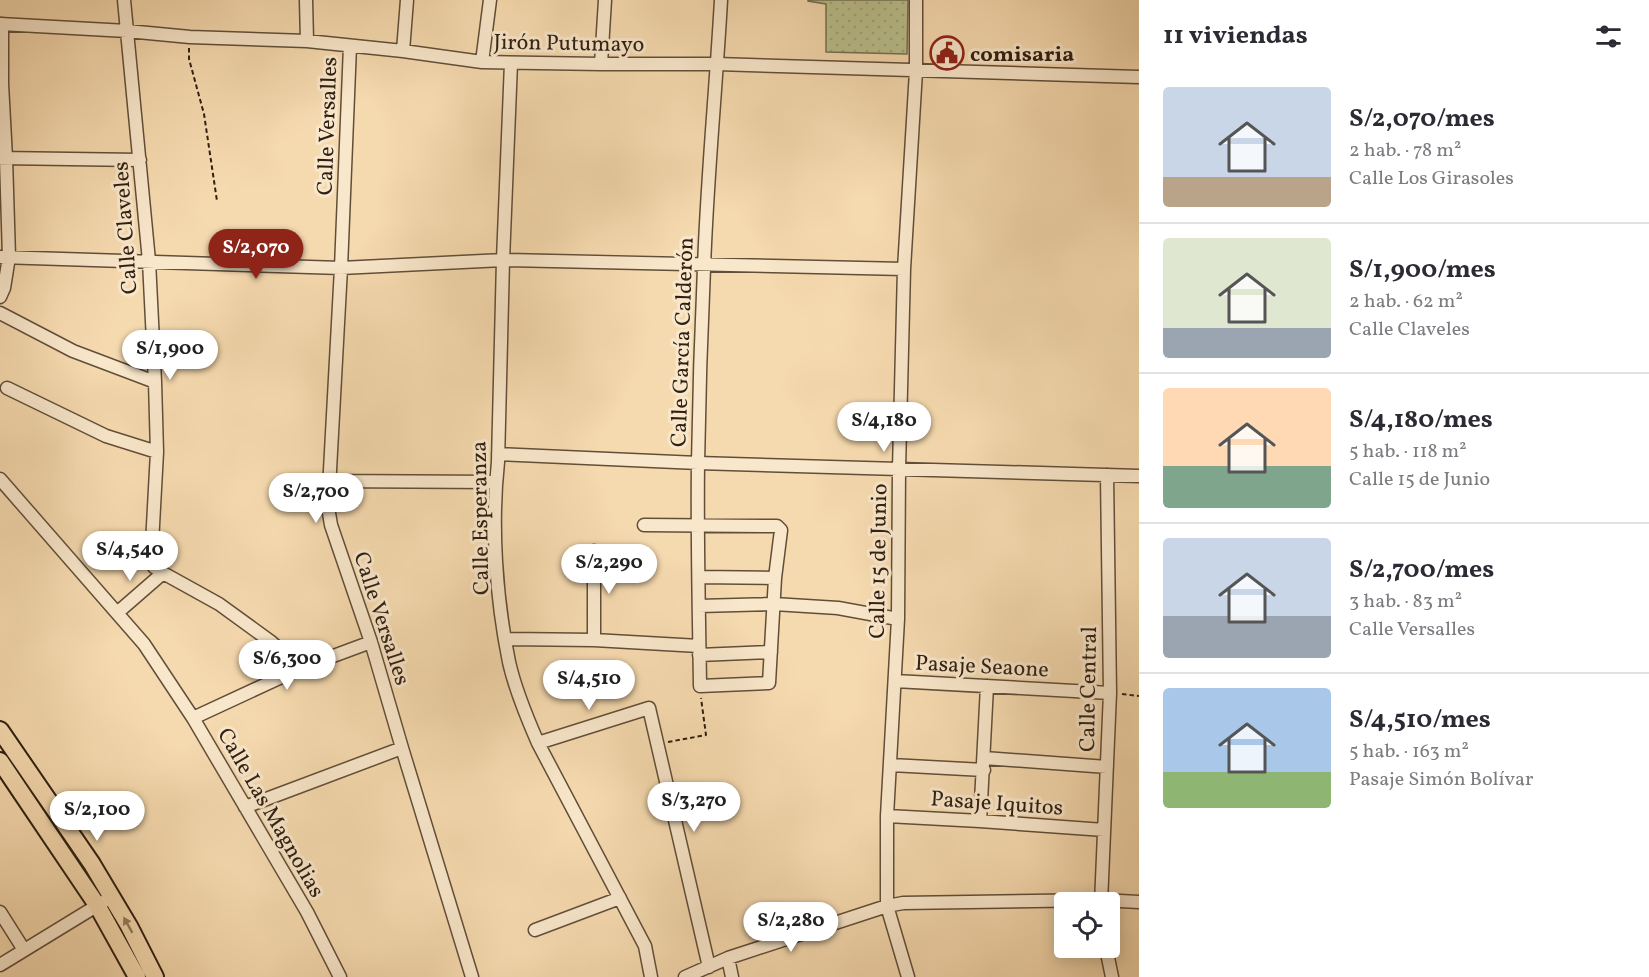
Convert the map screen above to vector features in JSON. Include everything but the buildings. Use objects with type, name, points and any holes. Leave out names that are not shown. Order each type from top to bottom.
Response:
[{"type":"main road","points":[[0,730],[92,864],[104,901],[137,977]]},
{"type":"main road","points":[[0,761],[104,901],[129,926],[155,977]]},
{"type":"street","name":"Calle Claveles","points":[[124,0],[149,261],[155,382],[158,452],[151,562],[163,573]]},
{"type":"street","points":[[306,0],[307,41]]},
{"type":"street","points":[[403,51],[407,0]]},
{"type":"street","points":[[482,62],[490,0]]},
{"type":"street","points":[[601,64],[604,0]]},
{"type":"street","name":"Calle García Calderón","points":[[700,686],[698,463],[704,266],[721,0]]},
{"type":"street","name":"Calle 15 de Junio","points":[[908,977],[887,906],[887,816],[898,619],[904,269],[916,71],[916,0]]},
{"type":"street","name":"Jirón Putumayo","points":[[1,24],[190,37],[307,41],[482,62],[717,64],[1139,77]]},
{"type":"street","points":[[0,297],[4,288],[1,24]]},
{"type":"street","name":"Calle Versalles","points":[[350,46],[328,507],[331,525],[371,642],[472,977]]},
{"type":"street","name":"Calle Esperanza","points":[[511,63],[496,482],[496,567],[505,639],[510,664],[528,721],[645,946],[651,977]]},
{"type":"street","points":[[3,158],[140,160]]},
{"type":"street","points":[[4,257],[341,268],[503,260],[904,269]]},
{"type":"street","points":[[0,313],[73,351],[155,382]]},
{"type":"street","points":[[7,388],[106,436],[158,452]]},
{"type":"street","points":[[498,454],[698,463],[1139,476]]},
{"type":"street","name":"Calle Central","points":[[1101,892],[1110,693],[1107,476]]},
{"type":"street","name":"Calle Las Magnolias","points":[[0,479],[144,644],[193,718],[307,912],[340,977]]},
{"type":"street","points":[[328,482],[496,482]]},
{"type":"street","points":[[644,525],[777,526],[781,530],[775,578],[770,683],[700,686]]},
{"type":"street","points":[[594,551],[594,640]]},
{"type":"street","points":[[117,613],[163,573],[219,604],[270,641],[301,669]]},
{"type":"street","points":[[699,577],[775,578]]},
{"type":"street","points":[[699,606],[774,604],[838,608],[898,619]]},
{"type":"street","points":[[505,639],[594,640],[699,651],[771,652]]},
{"type":"street","points":[[193,718],[301,669],[371,642]]},
{"type":"street","name":"Pasaje Seaone","points":[[895,681],[1110,693]]},
{"type":"street","points":[[980,820],[987,686]]},
{"type":"street","points":[[538,743],[649,708],[709,967]]},
{"type":"street","points":[[245,807],[402,748]]},
{"type":"street","points":[[891,765],[984,764],[1107,767]]},
{"type":"street","name":"Pasaje Iquitos","points":[[887,816],[980,820],[1104,830]]},
{"type":"street","points":[[535,930],[620,898]]},
{"type":"street","points":[[0,965],[104,901]]},
{"type":"street","points":[[685,977],[728,958],[887,906],[903,903],[1054,902]]},
{"type":"street","points":[[1120,902],[1139,902]]},
{"type":"street","points":[[0,912],[24,950]]},
{"type":"street","points":[[728,958],[732,977]]},
{"type":"street","points":[[1108,958],[1112,977]]},
{"type":"path","points":[[190,37],[189,59],[204,114],[217,201]]},
{"type":"path","points":[[658,744],[706,735],[700,686]]},
{"type":"path","points":[[1110,693],[1139,696]]},
{"type":"green space","points":[[808,0],[908,0],[907,54],[826,52],[826,4]]},
{"type":"place","name":"comisaria","points":[[947,53]]}]
